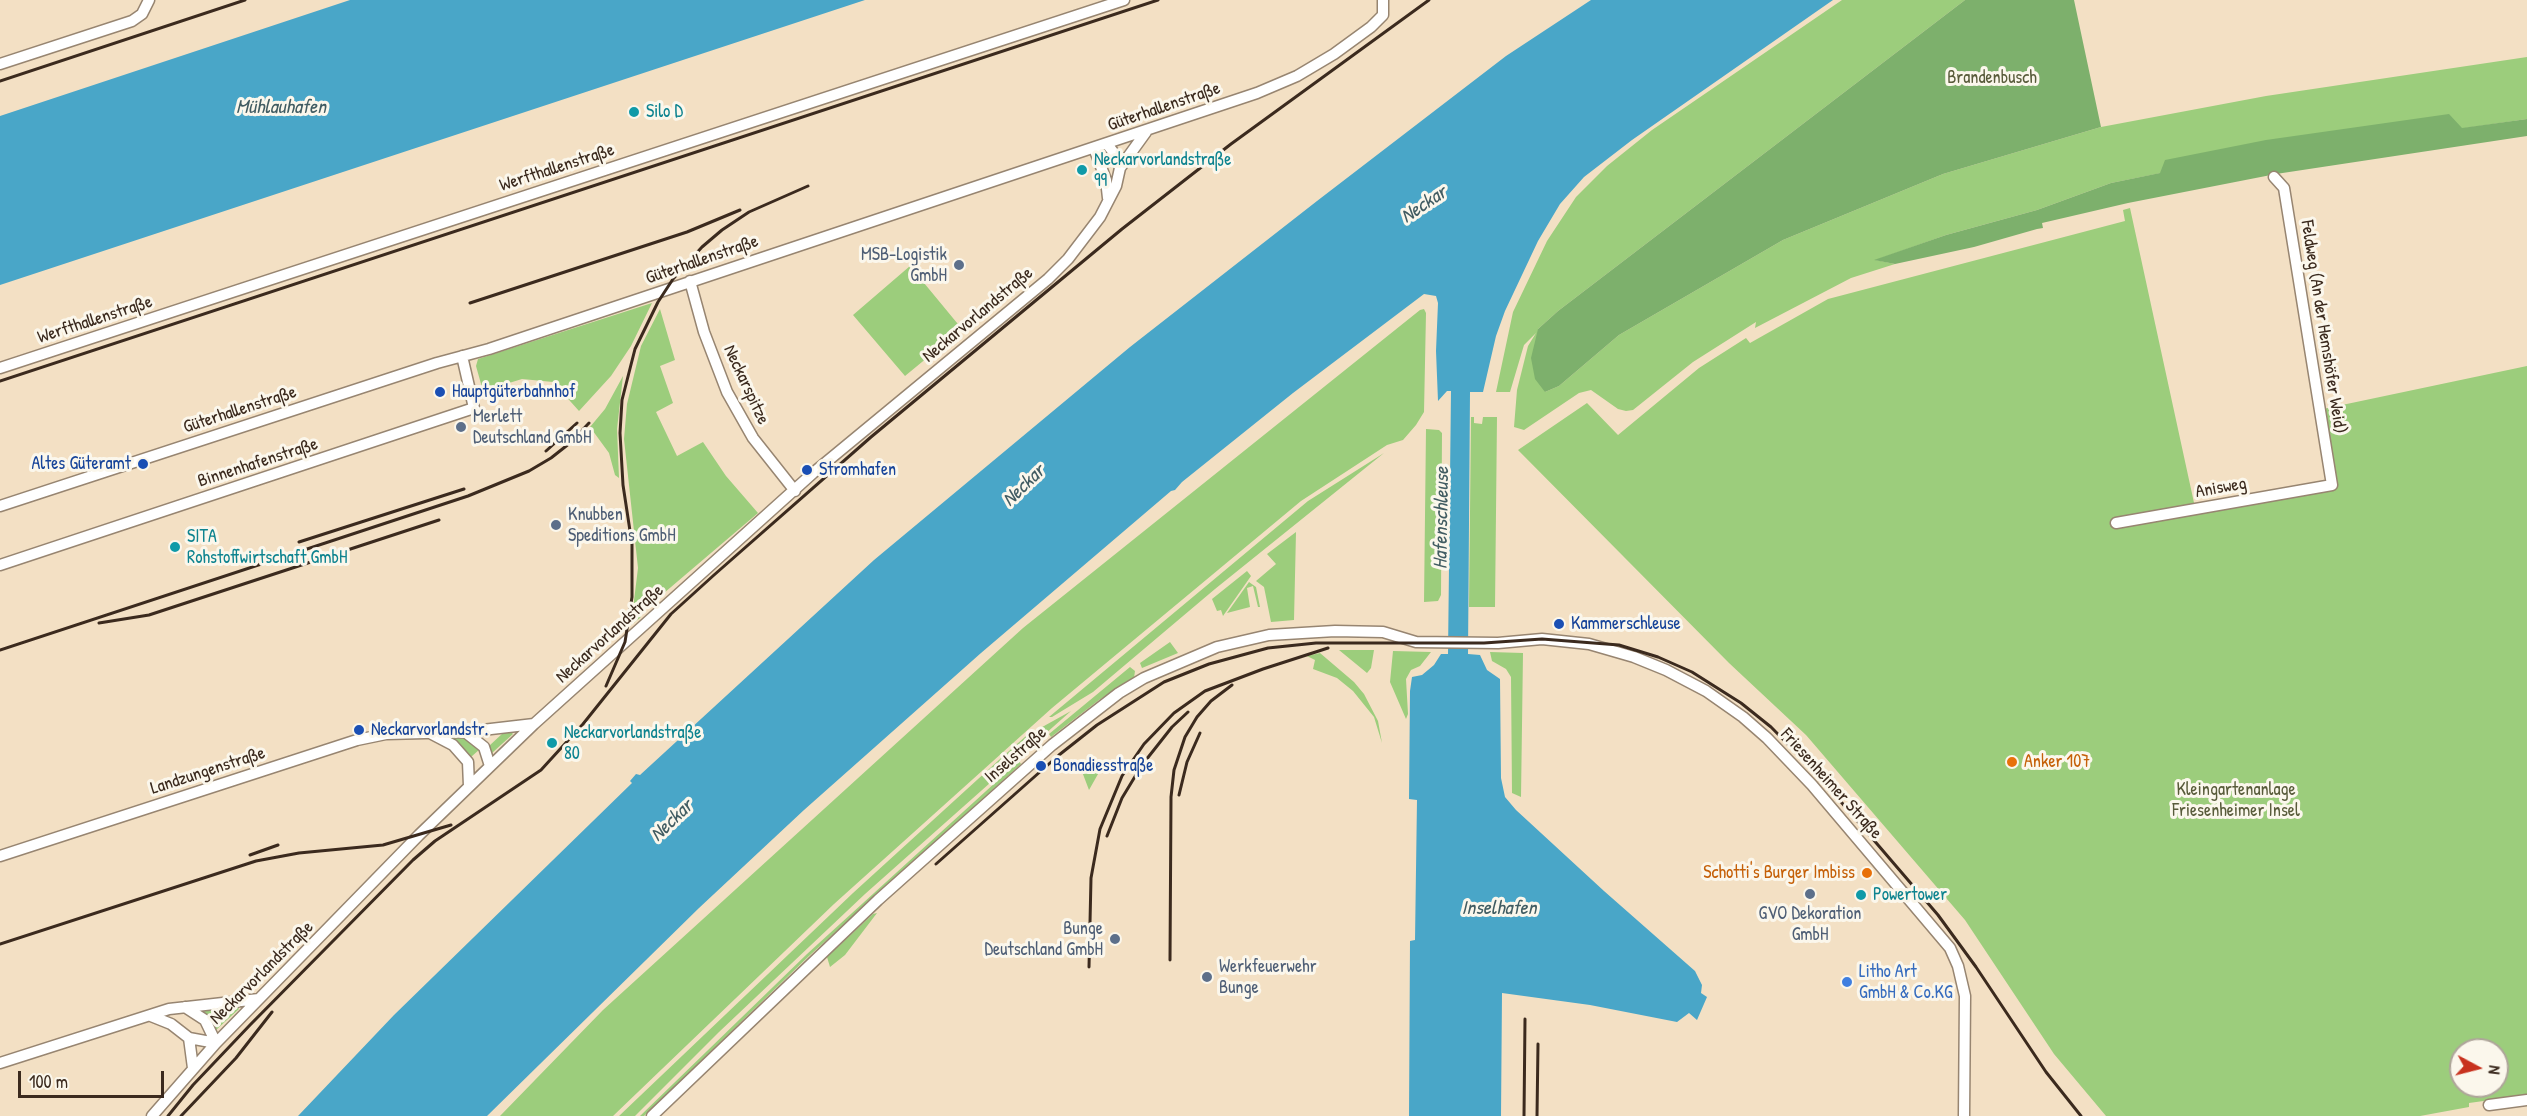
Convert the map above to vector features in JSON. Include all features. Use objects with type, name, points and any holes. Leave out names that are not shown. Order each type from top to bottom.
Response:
[{"type":"street","points":[[0,64],[132,21],[142,14],[149,0]]},
{"type":"street","name":"Werfthallenstraße","points":[[0,369],[1124,0]]},
{"type":"street","name":"Güterhallenstraße","points":[[0,506],[489,349],[1257,93],[1297,76],[1334,54],[1379,21],[1384,13],[1383,0]]},
{"type":"street","name":"Neckarvorlandstraße","points":[[152,1116],[216,1043],[419,835],[534,724],[795,490],[1048,279],[1083,242],[1100,217],[1116,186],[1120,168],[1147,131]]},
{"type":"street","points":[[1107,144],[1114,153],[1120,168]]},
{"type":"street","points":[[1094,148],[1106,180],[1108,198]]},
{"type":"street","name":"Feldweg (An der Hemshöfer Weid)","points":[[2274,177],[2284,188],[2332,485]]},
{"type":"street","name":"Neckarspitze","points":[[690,281],[704,332],[727,392],[753,438],[795,490]]},
{"type":"street","name":"Binnenhafenstraße","points":[[0,565],[474,408],[462,356]]},
{"type":"street","name":"Anisweg","points":[[2116,523],[2332,485]]},
{"type":"street","name":"Inselstraße","points":[[652,1116],[887,892],[1052,746],[1119,693],[1144,678],[1226,644],[1269,635],[1305,631],[1375,631],[1412,642],[1498,643]]},
{"type":"street","name":"Friesenheimer Straße","points":[[1498,643],[1556,640],[1589,644],[1634,657],[1666,670],[1706,691],[1767,738],[1812,785],[1950,948],[1958,966],[1965,996],[1964,1116]]},
{"type":"street","name":"Landzungenstraße","points":[[0,856],[357,740],[386,734],[465,732],[534,724]]},
{"type":"street","points":[[430,733],[453,745],[468,762],[490,766],[484,747],[465,732]]},
{"type":"street","points":[[468,762],[469,786]]},
{"type":"street","points":[[0,1063],[168,1009],[259,999]]},
{"type":"street","points":[[185,1007],[205,1020],[216,1043]]},
{"type":"street","points":[[151,1016],[171,1024],[189,1038],[216,1043]]},
{"type":"street","points":[[189,1038],[193,1068]]},
{"type":"street","points":[[2489,1105],[2527,1100]]},
{"type":"green space","points":[[1842,0],[1965,0],[1558,311],[1538,329],[1545,392],[1559,386],[1619,335],[1783,240],[1943,174],[2101,127],[2266,96],[2527,57],[2527,119],[2161,173],[2111,183],[2037,210],[1946,235],[1876,260],[1895,264],[1851,278],[1755,328],[1756,322],[1693,362],[1633,410],[1618,409],[1591,390],[1579,393],[1524,430],[1514,427],[1517,390],[1528,346],[1536,333],[1524,345],[1510,392],[1496,392],[1513,312],[1547,241],[1576,197],[1607,166],[1652,130]]},
{"type":"green space","name":"Brandenbusch","points":[[1965,0],[2074,0],[2101,127],[1943,174],[1783,240],[1619,335],[1559,386],[1545,392],[1535,379],[1531,358],[1538,329],[1558,311]]},
{"type":"green space","points":[[2449,114],[2462,128],[2527,119],[2527,136],[2276,174],[2128,203],[2042,223],[2043,228],[1974,247],[1895,264],[1874,260],[1946,235],[2037,210],[2111,183],[2160,173],[2165,160],[2266,140]]},
{"type":"green space","name":"Kleingartenanlage Friesenheimer Insel","points":[[2130,208],[2196,512],[2335,487],[2323,409],[2527,366],[2527,1095],[2509,1097],[2509,1038],[2449,1038],[2449,1098],[2505,1098],[2469,1103],[2469,1107],[2420,1116],[2106,1116],[2054,1054],[1965,920],[1806,735],[1729,663],[1518,450],[1587,403],[1618,435],[1699,368],[1746,338],[1750,343],[1828,299],[2125,221],[2123,210]]},
{"type":"green space","points":[[910,266],[962,329],[905,376],[853,315]]},
{"type":"green space","points":[[652,303],[631,346],[611,376],[579,411],[553,382],[522,379],[483,391],[476,366],[478,359]]},
{"type":"green space","points":[[660,309],[675,360],[660,366],[673,403],[656,412],[677,456],[703,442],[726,476],[758,513],[644,610],[640,618],[631,625],[638,568],[624,439],[627,404],[641,346]]},
{"type":"green space","points":[[1424,309],[1426,313],[1424,412],[1403,440],[1387,445],[1301,501],[1052,708],[834,904],[613,1116],[500,1116],[603,1010],[1023,628]]},
{"type":"green space","points":[[623,376],[617,429],[619,478],[615,475],[609,453],[590,427],[605,409]]},
{"type":"green space","points":[[1471,417],[1474,417],[1474,423],[1482,424],[1483,417],[1497,417],[1495,607],[1469,607]]},
{"type":"green space","points":[[1426,429],[1439,430],[1442,433],[1441,595],[1438,601],[1424,602]]},
{"type":"green space","points":[[1384,453],[1215,589],[1093,692],[1049,717],[1308,501]]},
{"type":"green space","points":[[1296,532],[1294,620],[1271,622],[1264,587],[1256,581],[1276,564],[1267,554]]},
{"type":"green space","points":[[1247,571],[1251,576],[1223,616],[1221,610],[1217,611],[1212,599]]},
{"type":"green space","points":[[1249,582],[1256,587],[1260,607],[1258,607],[1253,586],[1247,588],[1250,607],[1227,613]]},
{"type":"green space","points":[[1170,642],[1178,653],[1142,668],[1140,663]]},
{"type":"green space","points":[[1339,650],[1374,650],[1371,668],[1367,673]]},
{"type":"green space","points":[[1393,651],[1431,652],[1420,666],[1411,670],[1406,679],[1408,714],[1406,719],[1390,682]]},
{"type":"green space","points":[[1490,652],[1523,653],[1521,797],[1512,793],[1511,677],[1506,669],[1492,661]]},
{"type":"green space","points":[[1320,653],[1354,682],[1364,694],[1378,721],[1382,743],[1374,717],[1353,691],[1337,678],[1313,669],[1315,660],[1307,656]]},
{"type":"green space","points":[[1130,667],[1135,671],[1134,678],[1099,700],[1051,737],[1049,734]]},
{"type":"green space","points":[[1071,711],[865,894],[719,1032],[635,1116],[619,1116],[853,893],[1000,759],[1026,736]]},
{"type":"green space","points":[[503,733],[513,734],[492,753],[489,746]]},
{"type":"green space","points":[[445,735],[463,737],[480,749],[471,757]]},
{"type":"green space","points":[[1019,761],[1021,764],[809,956],[644,1116],[640,1116],[807,954]]},
{"type":"green space","points":[[1093,761],[1102,767],[1089,790],[1081,769]]},
{"type":"green space","points":[[877,913],[845,955],[830,967],[827,957],[873,914]]},
{"type":"green space","points":[[238,1007],[239,1009],[216,1030],[199,1011]]},
{"type":"water","name":"Mühlauhafen","points":[[350,0],[865,0],[0,285],[0,116]]},
{"type":"water","points":[[1591,0],[1833,0],[1632,140],[1584,177],[1560,204],[1538,241],[1505,311],[1496,336],[1483,392],[1470,392],[1468,654],[1480,655],[1487,670],[1500,679],[1501,778],[1505,797],[1516,810],[1604,891],[1695,971],[1702,985],[1701,993],[1707,997],[1697,1020],[1689,1013],[1677,1022],[1590,1005],[1502,993],[1501,1116],[1409,1116],[1410,941],[1415,940],[1417,800],[1409,799],[1410,691],[1412,677],[1422,675],[1434,665],[1441,654],[1448,654],[1451,391],[1447,391],[1438,401],[1436,351],[1438,303],[1436,296],[1424,294],[1293,393],[1182,482],[981,653],[804,810],[699,908],[487,1116],[298,1116],[394,1015],[632,783],[630,781],[636,774],[640,775],[874,560],[1130,347],[1506,56]]},
{"type":"railway","points":[[0,81],[245,0]]},
{"type":"railway","points":[[0,381],[1158,0]]},
{"type":"railway","points":[[168,1116],[193,1085],[250,1025],[413,860],[435,841],[541,770],[583,724],[671,614],[714,575],[871,437],[1122,229],[1231,144],[1429,0]]},
{"type":"railway","points":[[606,686],[625,642],[632,597],[632,544],[623,485],[620,433],[622,400],[635,349],[658,302],[673,279],[702,247],[749,212],[808,186]]},
{"type":"railway","points":[[470,303],[687,232],[740,210]]},
{"type":"railway","points":[[546,451],[577,423]]},
{"type":"railway","points":[[0,650],[468,496],[529,471],[551,458],[570,443],[589,423]]},
{"type":"railway","points":[[299,542],[464,489]]},
{"type":"railway","points":[[99,623],[149,615],[439,520]]},
{"type":"railway","points":[[936,864],[1059,755],[1097,725],[1164,682],[1209,664],[1268,648],[1316,643],[1484,643],[1542,639],[1619,645],[1658,657],[1692,672],[1741,703],[1771,727],[1818,775],[1938,915],[1976,967],[2046,1072],[2081,1116]]},
{"type":"railway","points":[[1089,967],[1091,878],[1100,829],[1122,776],[1144,744],[1174,713],[1205,691],[1328,648]]},
{"type":"railway","points":[[1170,960],[1171,797],[1174,770],[1185,737],[1197,717],[1211,701],[1232,685]]},
{"type":"railway","points":[[1107,836],[1122,798],[1142,765],[1172,727],[1188,712]]},
{"type":"railway","points":[[1179,795],[1187,762],[1200,733]]},
{"type":"railway","points":[[0,944],[256,861],[299,853],[383,845],[451,825]]},
{"type":"railway","points":[[250,855],[278,845]]},
{"type":"railway","points":[[181,1116],[236,1058],[272,1012]]},
{"type":"railway","points":[[1524,1116],[1525,1019]]},
{"type":"railway","points":[[1537,1116],[1538,1044]]},
{"type":"place","name":"Silo D","points":[[634,112]]},
{"type":"place","name":"Neckarvorlandstraße 99","points":[[1082,170]]},
{"type":"place","name":"MSB-Logistik GmbH","points":[[959,265]]},
{"type":"place","name":"Hauptgüterbahnhof","points":[[440,392]]},
{"type":"place","name":"Merlett Deutschland GmbH","points":[[461,427]]},
{"type":"place","name":"Altes Güteramt","points":[[143,464]]},
{"type":"place","name":"Stromhafen","points":[[807,470]]},
{"type":"place","name":"Knubben Speditions GmbH","points":[[556,525]]},
{"type":"place","name":"SITA Rohstoffwirtschaft GmbH","points":[[175,547]]},
{"type":"place","name":"Kammerschleuse","points":[[1559,624]]},
{"type":"place","name":"Neckarvorlandstr.","points":[[359,730]]},
{"type":"place","name":"Neckarvorlandstraße 80","points":[[552,743]]},
{"type":"place","name":"Anker 107","points":[[2012,762]]},
{"type":"place","name":"Bonadiesstraße","points":[[1041,766]]},
{"type":"place","name":"Schotti's Burger Imbiss","points":[[1867,873]]},
{"type":"place","name":"GVO Dekoration GmbH","points":[[1810,894]]},
{"type":"place","name":"Powertower","points":[[1861,895]]},
{"type":"place","name":"Bunge Deutschland GmbH","points":[[1115,939]]},
{"type":"place","name":"Werkfeuerwehr Bunge","points":[[1207,977]]},
{"type":"place","name":"Litho Art GmbH & Co.KG","points":[[1847,982]]},
{"type":"water label","name":"Neckar","points":[[1424,205]]},
{"type":"water label","name":"Neckar","points":[[1024,486]]},
{"type":"water label","name":"Hafenschleuse","points":[[1442,518]]},
{"type":"water label","name":"Neckar","points":[[672,821]]},
{"type":"water label","name":"Inselhafen","points":[[1499,909]]}]
